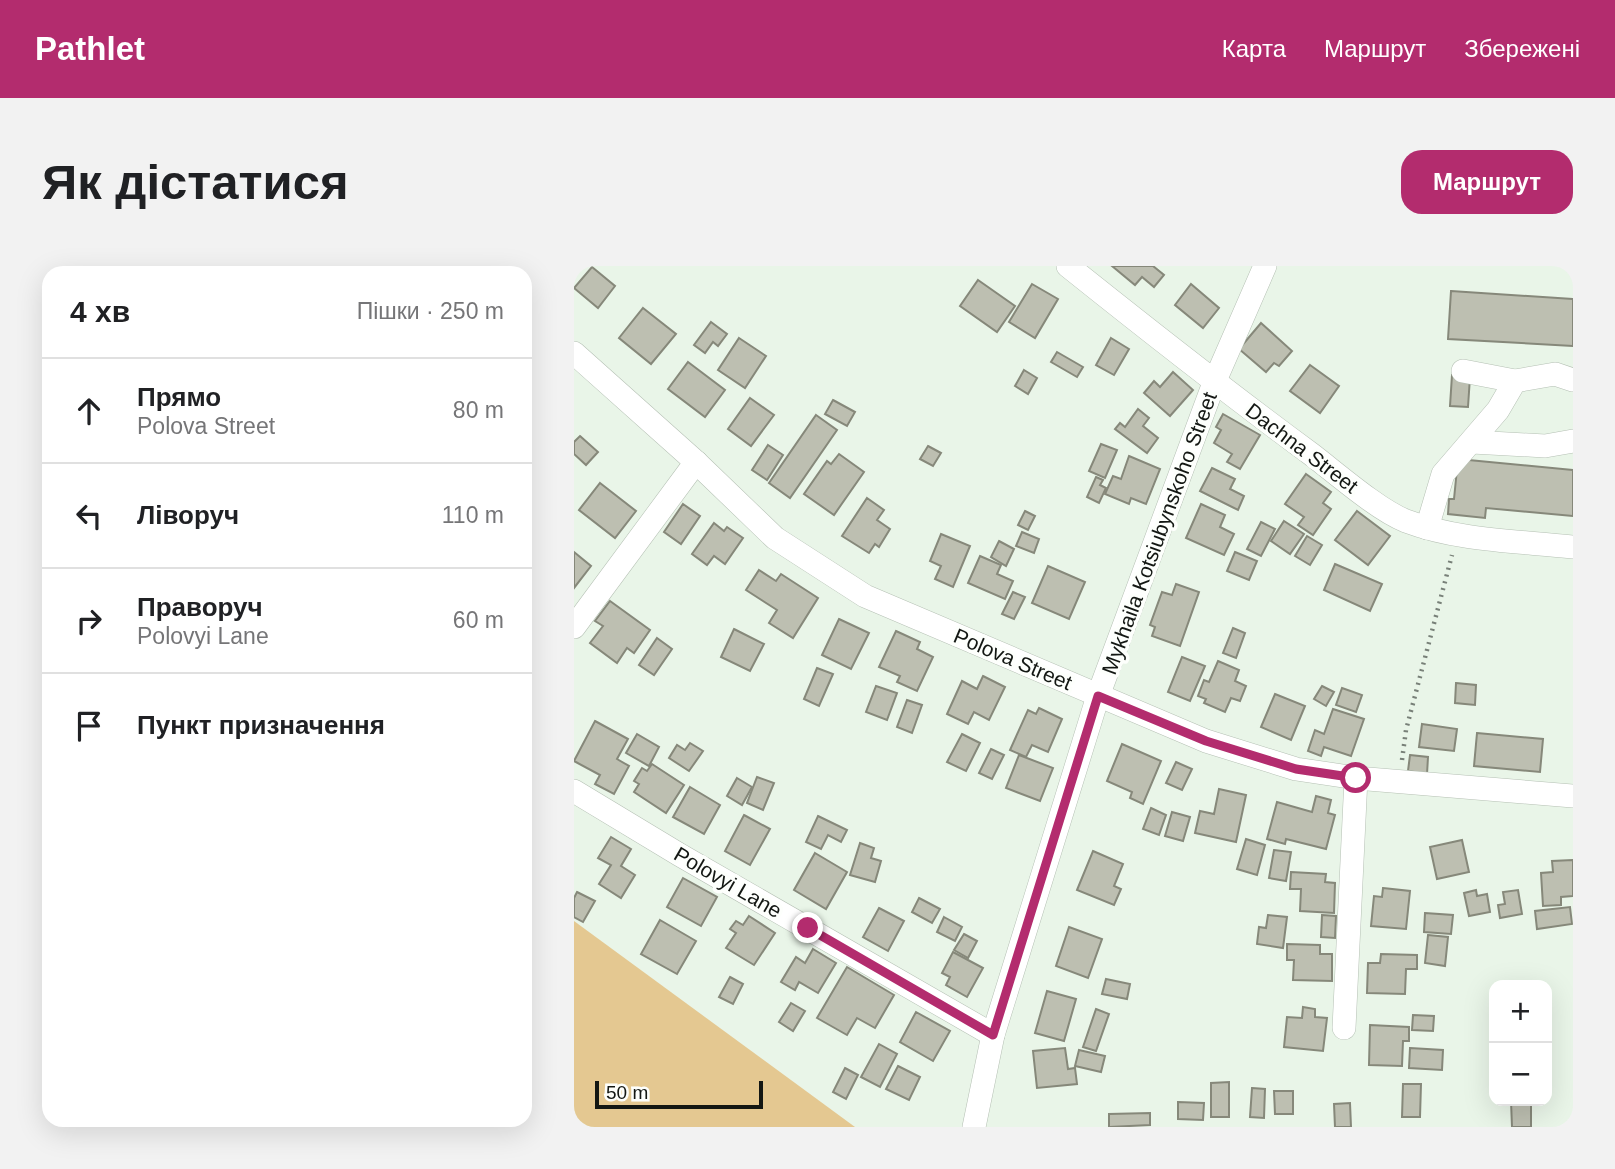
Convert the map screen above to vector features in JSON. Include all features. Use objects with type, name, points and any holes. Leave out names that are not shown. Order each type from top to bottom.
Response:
[{"type":"street","name":"Dachna Street","points":[[1068,266],[1214,383],[1402,519],[1457,536],[1573,547]]},
{"type":"street","name":"Mykhaila Kotsiubynskoho Street","points":[[974,1127],[993,1035],[1098,696],[1214,383],[1265,266]]},
{"type":"street","name":"Polova Street","points":[[574,353],[775,538],[865,596],[1206,741],[1296,769],[1356,778],[1573,796]]},
{"type":"street","points":[[1463,371],[1515,381],[1555,374],[1573,380]]},
{"type":"street","points":[[1427,528],[1443,474],[1498,410],[1515,381]]},
{"type":"street","points":[[1472,442],[1545,446],[1573,441]]},
{"type":"street","points":[[574,627],[696,463]]},
{"type":"street","points":[[1344,1028],[1356,778]]},
{"type":"street","name":"Polovyi Lane","points":[[574,791],[993,1035]]},
{"type":"path","points":[[1399,782],[1406,730],[1457,536]]},
{"type":"shaded area","points":[[574,921],[855,1127],[574,1127]]},
{"type":"building","points":[[1112,266],[1153,266],[1164,275],[1154,287],[1142,277],[1135,285]]},
{"type":"building","points":[[592,267],[615,286],[598,308],[574,288]]},
{"type":"building","points":[[978,280],[1015,306],[997,332],[960,306]]},
{"type":"building","points":[[1032,284],[1058,299],[1035,338],[1009,322]]},
{"type":"building","points":[[1191,284],[1219,308],[1203,328],[1175,305]]},
{"type":"building","points":[[1451,291],[1573,299],[1573,346],[1448,339]]},
{"type":"building","points":[[643,308],[676,334],[651,364],[619,338]]},
{"type":"building","points":[[711,322],[727,334],[718,346],[713,342],[705,353],[694,345]]},
{"type":"building","points":[[1261,323],[1292,351],[1279,366],[1274,363],[1266,372],[1239,349]]},
{"type":"building","points":[[739,338],[766,356],[745,388],[718,370]]},
{"type":"building","points":[[1111,338],[1129,349],[1114,375],[1096,365]]},
{"type":"building","points":[[1057,352],[1083,367],[1077,377],[1051,362]]},
{"type":"building","points":[[688,362],[725,390],[705,417],[668,389]]},
{"type":"building","points":[[1310,365],[1339,386],[1320,413],[1290,391]]},
{"type":"building","points":[[1024,370],[1037,378],[1028,394],[1015,386]]},
{"type":"building","points":[[1173,372],[1193,390],[1170,416],[1144,393],[1154,381],[1160,387]]},
{"type":"building","points":[[1452,375],[1470,377],[1468,407],[1450,406]]},
{"type":"building","points":[[750,398],[774,415],[751,446],[728,429]]},
{"type":"building","points":[[833,400],[855,412],[847,426],[825,414]]},
{"type":"building","points":[[1138,409],[1149,418],[1143,426],[1158,438],[1147,453],[1115,429],[1120,423],[1125,427]]},
{"type":"building","points":[[1223,414],[1260,435],[1240,469],[1227,462],[1232,454],[1214,443],[1221,430],[1216,427]]},
{"type":"building","points":[[816,415],[837,430],[790,498],[769,483]]},
{"type":"building","points":[[580,436],[598,452],[586,465],[574,454],[574,442]]},
{"type":"building","points":[[1101,444],[1117,450],[1105,478],[1089,471]]},
{"type":"building","points":[[768,445],[783,455],[767,480],[752,470]]},
{"type":"building","points":[[928,446],[941,453],[933,466],[920,459]]},
{"type":"building","points":[[839,454],[864,472],[834,515],[804,494],[827,461],[831,464]]},
{"type":"building","points":[[1129,456],[1160,469],[1146,504],[1131,498],[1129,504],[1105,494],[1113,476],[1121,479]]},
{"type":"building","points":[[1458,459],[1573,470],[1573,516],[1486,508],[1485,518],[1448,514],[1449,499],[1454,499]]},
{"type":"building","points":[[1212,468],[1235,479],[1230,489],[1244,496],[1238,510],[1200,491]]},
{"type":"building","points":[[1306,474],[1331,492],[1323,503],[1331,509],[1313,535],[1298,525],[1304,517],[1285,504]]},
{"type":"building","points":[[1096,477],[1103,480],[1100,485],[1106,488],[1099,503],[1087,497]]},
{"type":"building","points":[[600,483],[636,511],[615,538],[579,510]]},
{"type":"building","points":[[867,498],[884,510],[877,520],[890,529],[879,547],[875,544],[869,553],[842,536]]},
{"type":"building","points":[[683,504],[700,516],[681,544],[664,532]]},
{"type":"building","points":[[1201,504],[1225,515],[1220,527],[1234,534],[1224,555],[1186,538]]},
{"type":"building","points":[[1025,511],[1035,516],[1028,530],[1018,525]]},
{"type":"building","points":[[1357,511],[1390,536],[1368,565],[1335,540]]},
{"type":"building","points":[[1284,521],[1304,534],[1290,554],[1271,541]]},
{"type":"building","points":[[1261,522],[1275,529],[1261,556],[1247,549]]},
{"type":"building","points":[[714,523],[724,531],[727,527],[743,538],[725,564],[714,556],[707,565],[692,554]]},
{"type":"building","points":[[1022,532],[1039,539],[1034,553],[1016,546]]},
{"type":"building","points":[[941,534],[970,546],[953,587],[935,579],[941,566],[930,561]]},
{"type":"building","points":[[1307,536],[1322,545],[1310,565],[1295,556]]},
{"type":"building","points":[[999,541],[1014,549],[1006,566],[991,557]]},
{"type":"building","points":[[574,552],[591,566],[574,588]]},
{"type":"building","points":[[1235,552],[1257,561],[1249,580],[1227,571]]},
{"type":"building","points":[[980,556],[1001,565],[997,574],[1013,581],[1005,599],[968,583]]},
{"type":"building","points":[[1335,564],[1382,584],[1370,611],[1324,590]]},
{"type":"building","points":[[1048,566],[1085,582],[1069,619],[1032,603]]},
{"type":"building","points":[[759,570],[776,581],[781,574],[818,598],[793,638],[769,623],[777,610],[746,590]]},
{"type":"building","points":[[1176,584],[1199,592],[1180,646],[1152,636],[1155,627],[1150,625],[1162,592],[1172,595]]},
{"type":"building","points":[[1013,592],[1025,597],[1014,619],[1002,614]]},
{"type":"building","points":[[610,601],[650,630],[634,653],[627,648],[617,663],[590,643],[603,626],[595,621]]},
{"type":"building","points":[[839,619],[869,633],[851,669],[822,655]]},
{"type":"building","points":[[1233,628],[1245,633],[1236,658],[1223,653]]},
{"type":"building","points":[[734,629],[764,644],[750,671],[721,657]]},
{"type":"building","points":[[896,631],[920,642],[917,649],[933,657],[917,691],[897,682],[900,676],[879,667]]},
{"type":"building","points":[[657,638],[672,649],[654,675],[639,665]]},
{"type":"building","points":[[1182,657],[1205,666],[1190,701],[1168,692]]},
{"type":"building","points":[[1218,661],[1239,670],[1235,681],[1246,686],[1240,701],[1231,698],[1225,712],[1204,703],[1206,699],[1198,696],[1204,680],[1209,682]]},
{"type":"building","points":[[817,668],[833,674],[819,706],[804,699]]},
{"type":"building","points":[[983,676],[1005,687],[989,720],[974,712],[968,724],[947,714],[962,681],[977,689]]},
{"type":"building","points":[[1456,683],[1476,685],[1475,705],[1455,703]]},
{"type":"building","points":[[876,686],[897,693],[887,720],[866,712]]},
{"type":"building","points":[[1322,686],[1334,692],[1326,706],[1314,699]]},
{"type":"building","points":[[1342,688],[1362,695],[1356,712],[1336,705]]},
{"type":"building","points":[[1275,694],[1305,706],[1291,740],[1261,727]]},
{"type":"building","points":[[907,700],[922,705],[912,733],[897,727]]},
{"type":"building","points":[[1039,708],[1062,719],[1048,752],[1032,745],[1026,757],[1010,750],[1028,710],[1036,714]]},
{"type":"building","points":[[1333,709],[1364,719],[1351,756],[1324,747],[1321,756],[1308,751],[1315,730],[1324,734]]},
{"type":"building","points":[[595,721],[628,739],[617,759],[629,766],[614,794],[595,784],[600,775],[574,761]]},
{"type":"building","points":[[1422,724],[1457,729],[1454,751],[1419,747]]},
{"type":"building","points":[[1477,733],[1543,739],[1540,772],[1474,766]]},
{"type":"building","points":[[637,734],[659,747],[649,766],[626,753]]},
{"type":"building","points":[[962,734],[980,743],[966,771],[947,762]]},
{"type":"building","points":[[690,743],[703,751],[689,771],[669,758],[677,745],[685,750]]},
{"type":"building","points":[[1122,744],[1161,761],[1143,804],[1130,798],[1132,792],[1107,781]]},
{"type":"building","points":[[991,749],[1004,755],[992,779],[979,773]]},
{"type":"building","points":[[1019,755],[1053,768],[1040,801],[1006,788]]},
{"type":"building","points":[[1410,755],[1428,757],[1427,774],[1408,771]]},
{"type":"building","points":[[1176,762],[1192,769],[1182,790],[1166,783]]},
{"type":"building","points":[[652,764],[684,785],[666,813],[634,792],[639,784],[634,781],[642,768],[647,771]]},
{"type":"building","points":[[757,777],[774,783],[763,810],[747,803]]},
{"type":"building","points":[[737,778],[752,787],[742,805],[727,796]]},
{"type":"building","points":[[690,787],[720,805],[704,834],[673,817]]},
{"type":"building","points":[[1219,789],[1246,795],[1236,842],[1195,833],[1200,811],[1214,814]]},
{"type":"building","points":[[1316,796],[1331,800],[1328,813],[1335,815],[1326,849],[1286,839],[1285,844],[1267,839],[1277,802],[1312,812]]},
{"type":"building","points":[[1151,808],[1166,815],[1159,835],[1143,829]]},
{"type":"building","points":[[1172,812],[1190,817],[1183,841],[1165,836]]},
{"type":"building","points":[[744,815],[770,829],[750,865],[725,851]]},
{"type":"building","points":[[818,816],[847,830],[841,842],[828,835],[821,849],[806,842]]},
{"type":"building","points":[[611,837],[631,849],[621,866],[635,875],[621,898],[599,884],[611,865],[598,858]]},
{"type":"building","points":[[1246,839],[1265,845],[1257,875],[1237,869]]},
{"type":"building","points":[[1462,840],[1469,872],[1437,879],[1430,847]]},
{"type":"building","points":[[860,843],[874,848],[871,858],[881,861],[875,882],[850,875]]},
{"type":"building","points":[[1274,850],[1291,852],[1286,881],[1269,878]]},
{"type":"building","points":[[1093,851],[1123,864],[1114,886],[1121,889],[1114,905],[1077,890]]},
{"type":"building","points":[[815,853],[847,872],[826,909],[794,890]]},
{"type":"building","points":[[1573,860],[1573,896],[1561,897],[1561,905],[1543,906],[1541,873],[1553,872],[1552,861]]},
{"type":"building","points":[[1291,872],[1326,874],[1325,882],[1335,883],[1334,913],[1300,911],[1301,889],[1290,889]]},
{"type":"building","points":[[683,878],[717,897],[701,926],[667,907]]},
{"type":"building","points":[[1383,888],[1410,891],[1406,929],[1371,926],[1374,896],[1382,897]]},
{"type":"building","points":[[1476,890],[1477,896],[1487,894],[1490,912],[1469,916],[1464,893]]},
{"type":"building","points":[[1518,890],[1522,914],[1500,918],[1498,905],[1505,904],[1503,892]]},
{"type":"building","points":[[577,892],[595,901],[583,922],[574,917],[574,898]]},
{"type":"building","points":[[919,898],[940,909],[932,923],[912,912]]},
{"type":"building","points":[[1570,907],[1572,924],[1537,929],[1535,911]]},
{"type":"building","points":[[879,908],[904,921],[888,951],[863,937]]},
{"type":"building","points":[[1425,913],[1453,915],[1451,934],[1424,932]]},
{"type":"building","points":[[1268,915],[1287,917],[1283,948],[1257,944],[1259,927],[1266,928]]},
{"type":"building","points":[[1322,915],[1336,916],[1335,938],[1321,937]]},
{"type":"building","points":[[749,916],[775,933],[754,965],[726,948],[736,933],[730,929],[736,921],[743,925]]},
{"type":"building","points":[[944,917],[962,927],[955,941],[937,932]]},
{"type":"building","points":[[660,920],[696,941],[677,974],[641,954]]},
{"type":"building","points":[[1069,927],[1102,939],[1088,978],[1056,966]]},
{"type":"building","points":[[964,934],[977,941],[968,958],[954,950]]},
{"type":"building","points":[[1428,935],[1448,937],[1445,966],[1425,963]]},
{"type":"building","points":[[1287,944],[1320,945],[1320,954],[1332,954],[1332,981],[1293,980],[1294,960],[1287,960]]},
{"type":"building","points":[[813,949],[836,963],[818,993],[799,982],[795,990],[781,982],[796,957],[805,963]]},
{"type":"building","points":[[953,952],[983,968],[967,997],[946,985],[950,977],[942,973]]},
{"type":"building","points":[[1381,954],[1417,955],[1417,969],[1406,969],[1405,994],[1367,993],[1368,963],[1380,963]]},
{"type":"building","points":[[847,967],[894,995],[875,1028],[857,1018],[847,1035],[817,1018]]},
{"type":"building","points":[[730,977],[743,984],[733,1004],[719,997]]},
{"type":"building","points":[[1106,979],[1130,984],[1127,999],[1102,994]]},
{"type":"building","points":[[1047,991],[1076,999],[1064,1041],[1035,1033]]},
{"type":"building","points":[[791,1003],[805,1011],[793,1031],[779,1022]]},
{"type":"building","points":[[1303,1007],[1315,1009],[1315,1017],[1327,1018],[1323,1051],[1284,1047],[1287,1017],[1302,1018]]},
{"type":"building","points":[[1096,1009],[1109,1014],[1096,1051],[1083,1047]]},
{"type":"building","points":[[916,1012],[950,1031],[933,1061],[900,1042]]},
{"type":"building","points":[[1413,1015],[1434,1016],[1433,1031],[1412,1030]]},
{"type":"building","points":[[1370,1025],[1409,1027],[1409,1041],[1403,1041],[1402,1066],[1369,1065]]},
{"type":"building","points":[[879,1044],[897,1054],[880,1087],[861,1077]]},
{"type":"building","points":[[1065,1048],[1068,1069],[1075,1068],[1077,1084],[1037,1088],[1033,1051]]},
{"type":"building","points":[[1410,1048],[1443,1050],[1442,1070],[1409,1068]]},
{"type":"building","points":[[1079,1050],[1105,1056],[1101,1072],[1075,1066]]},
{"type":"building","points":[[898,1066],[920,1077],[909,1100],[886,1089]]},
{"type":"building","points":[[845,1068],[858,1075],[846,1099],[833,1092]]},
{"type":"building","points":[[1229,1082],[1229,1117],[1211,1117],[1211,1083]]},
{"type":"building","points":[[1403,1084],[1421,1084],[1420,1117],[1402,1117]]},
{"type":"building","points":[[1252,1088],[1265,1089],[1264,1118],[1250,1117]]},
{"type":"building","points":[[1274,1091],[1293,1091],[1293,1114],[1275,1114]]},
{"type":"building","points":[[1178,1102],[1204,1103],[1203,1120],[1178,1119]]},
{"type":"building","points":[[1350,1103],[1351,1127],[1335,1127],[1334,1104]]},
{"type":"building","points":[[1511,1106],[1531,1106],[1531,1127],[1512,1127]]},
{"type":"building","points":[[1150,1113],[1150,1125],[1109,1127],[1109,1114]]},
{"type":"route","points":[[808,928],[993,1035],[1098,696],[1206,741],[1296,769],[1356,778]]}]
